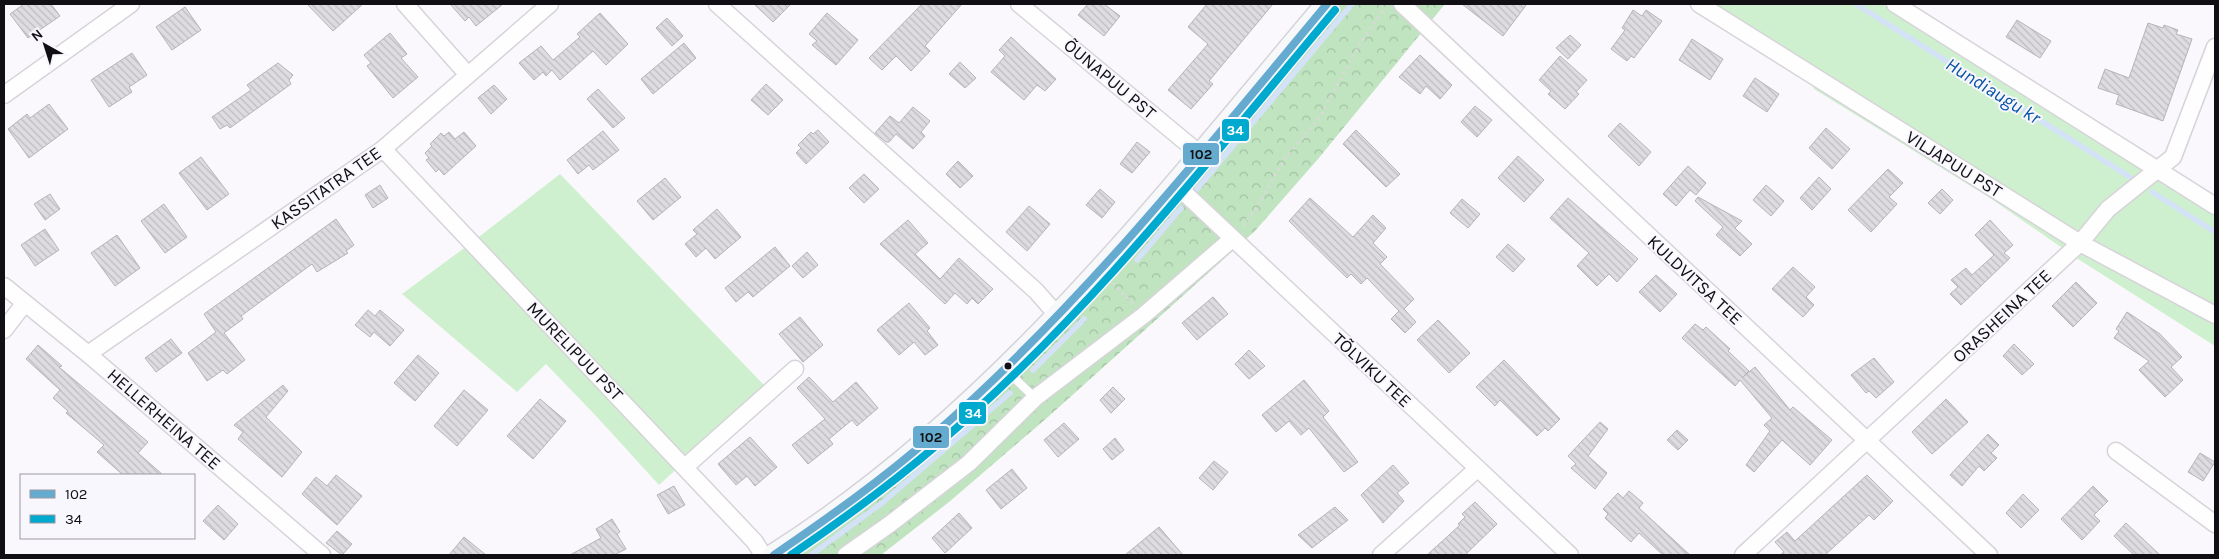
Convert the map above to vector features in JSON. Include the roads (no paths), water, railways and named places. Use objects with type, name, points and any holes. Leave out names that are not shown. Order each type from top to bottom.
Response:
[{"type":"street","points":[[4,94],[131,4]]},
{"type":"street","points":[[404,4],[468,75]]},
{"type":"street","name":"KASSITATRA TEE","points":[[88,354],[383,149],[550,4]]},
{"type":"street","points":[[717,4],[1036,291],[1058,316]]},
{"type":"street","name":"ÕUNAPUU PST","points":[[1019,4],[1200,154]]},
{"type":"street","points":[[783,553],[925,444],[1005,370],[1100,271],[1327,4]]},
{"type":"street","name":"KULDVITSA TEE","points":[[1402,4],[1989,555]]},
{"type":"street","name":"VILJAPUU PST","points":[[1699,4],[2080,243],[2215,315]]},
{"type":"street","points":[[1895,4],[2215,206]]},
{"type":"street","name":"ORASHEINA TEE","points":[[1744,555],[1868,442],[2080,243],[2108,209],[2158,171],[2173,157],[2215,47]]},
{"type":"street","name":"MURELIPUU PST","points":[[383,149],[685,467],[755,542],[763,555]]},
{"type":"street","name":"TÕLVIKU TEE","points":[[1175,184],[1570,555]]},
{"type":"street","points":[[846,555],[890,524],[969,463],[1035,398],[1144,315],[1232,239]]},
{"type":"street","name":"HELLERHEINA TEE","points":[[4,286],[88,354],[322,555]]},
{"type":"street","points":[[4,330],[24,304]]},
{"type":"street","points":[[685,467],[795,369]]},
{"type":"street","points":[[2116,452],[2215,524]]},
{"type":"street","points":[[1381,555],[1477,469]]},
{"type":"lane","points":[[1005,370],[1035,398]]},
{"type":"waterway","points":[[1197,189],[1352,4]]},
{"type":"waterway","name":"Hundiaugu kr","points":[[1856,4],[2130,177]]},
{"type":"waterway","name":"Hundiaugu kr","points":[[2152,192],[2215,232]]},
{"type":"waterway","points":[[1137,260],[1181,208]]},
{"type":"waterway","points":[[1033,370],[1084,319]]},
{"type":"waterway","points":[[811,555],[882,503],[1010,393]]}]
